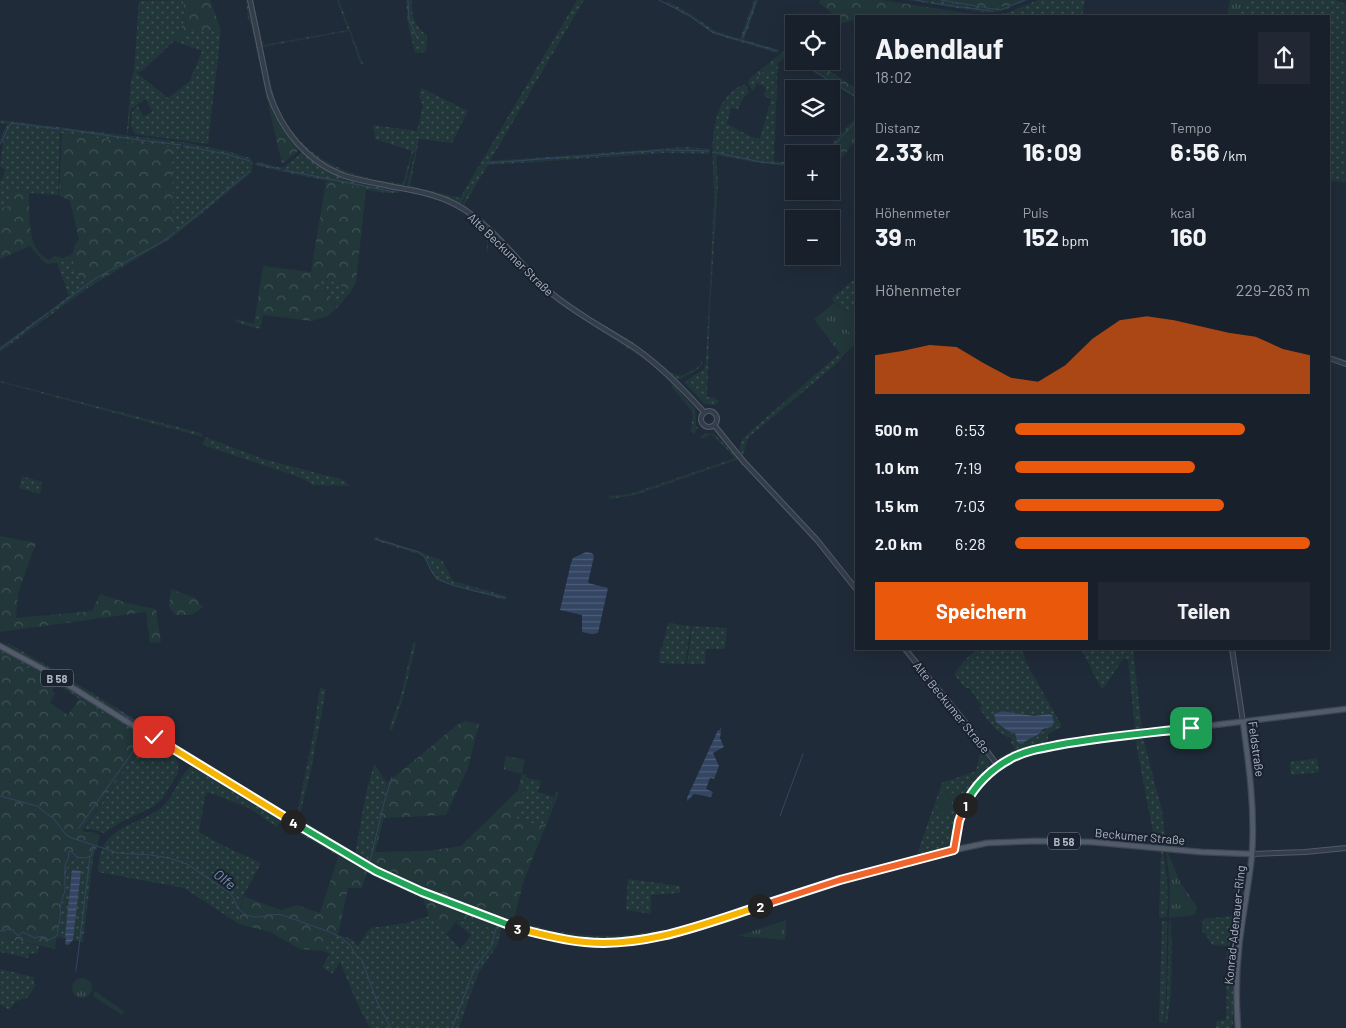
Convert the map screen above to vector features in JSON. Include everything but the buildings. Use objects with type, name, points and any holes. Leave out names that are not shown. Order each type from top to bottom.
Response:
[{"type":"main road","name":"Beckumer Straße","points":[[0,646],[41,668],[318,838],[376,871],[422,892],[513,927],[558,938],[608,943],[654,938],[840,880],[987,843],[1036,841],[1091,842],[1201,852],[1252,854]]},
{"type":"main road","points":[[954,850],[959,821],[968,799],[982,780],[998,766],[1012,758],[1075,742],[1346,709]]},
{"type":"main road","name":"Feldstraße","points":[[1243,722],[1253,801],[1252,854]]},
{"type":"main road","name":"Konrad-Adenauer-Ring","points":[[1238,1028],[1236,987],[1238,960],[1252,854]]},
{"type":"street","name":"Alte Beckumer Straße","points":[[250,0],[274,106],[286,129],[302,149],[327,168],[341,174],[358,180],[434,196],[466,211],[488,229],[549,291],[568,307],[635,348],[665,371],[704,412]]},
{"type":"street","points":[[1330,358],[1346,364]]},
{"type":"street","name":"Alte Beckumer Straße","points":[[709,410],[716,414],[717,421],[714,425],[708,426],[702,423],[701,417],[704,412],[709,410]]},
{"type":"street","name":"Alte Beckumer Straße","points":[[714,425],[746,463],[812,534],[855,588]]},
{"type":"street","name":"Alte Beckumer Straße","points":[[906,650],[969,727],[998,766]]},
{"type":"street","name":"Feldstraße","points":[[1232,650],[1243,722]]},
{"type":"street","name":"Beckumer Straße","points":[[1252,854],[1346,848]]},
{"type":"green space","points":[[183,0],[186,18],[174,41],[142,71],[136,72],[168,98],[189,82],[202,51],[179,43],[188,30],[221,30],[208,144],[135,134],[131,127],[132,112],[138,106],[143,116],[152,112],[146,99],[131,109],[128,133],[126,134],[131,82],[134,71],[139,1]]},
{"type":"green space","points":[[183,0],[210,0],[221,30],[189,30],[179,43],[174,41],[186,18]]},
{"type":"green space","points":[[246,0],[248,0],[272,108],[269,108],[251,24],[248,19]]},
{"type":"green space","points":[[251,0],[253,0],[263,45],[348,30],[337,0],[339,0],[363,64],[361,65],[349,31],[263,47],[273,92],[287,125],[299,140],[329,163],[364,177],[403,184],[412,151],[375,139],[373,125],[417,131],[423,105],[419,97],[421,88],[468,111],[452,143],[419,139],[410,186],[460,198],[577,0],[584,0],[490,161],[685,147],[710,149],[709,154],[666,153],[488,165],[464,205],[492,229],[559,295],[590,317],[631,341],[672,373],[681,376],[699,367],[702,360],[702,364],[698,369],[681,379],[675,378],[552,292],[490,229],[462,206],[469,190],[460,205],[409,188],[407,185],[415,152],[413,152],[403,187],[350,176],[336,171],[311,155],[291,133],[276,107],[268,82],[262,45],[260,44]]},
{"type":"green space","points":[[406,0],[412,0],[414,20],[427,35],[426,52],[415,53],[408,24]]},
{"type":"green space","points":[[754,0],[758,0],[744,40],[780,50],[777,53],[714,34],[690,17],[666,4],[667,1],[689,13],[715,31],[740,39]]},
{"type":"green space","points":[[820,0],[881,0],[979,15],[855,15],[855,19],[840,24],[840,15],[833,15],[819,3]]},
{"type":"green space","points":[[908,0],[935,0],[983,8],[1013,7],[987,13]]},
{"type":"green space","points":[[935,0],[1029,0],[1006,7],[982,7]]},
{"type":"green space","points":[[1038,0],[1085,0],[1082,15],[993,15],[1007,13]]},
{"type":"green space","points":[[1230,0],[1244,0],[1240,15],[1227,15]]},
{"type":"green space","points":[[1244,0],[1335,0],[1346,4],[1346,182],[1330,181],[1330,15],[1240,15]]},
{"type":"green space","points":[[785,50],[785,58],[748,83],[750,78]]},
{"type":"green space","points":[[778,60],[774,161],[785,162],[785,166],[717,155],[718,182],[710,308],[707,397],[713,397],[719,401],[716,405],[705,404],[684,382],[703,370],[706,363],[714,203],[713,135],[720,108],[725,99],[736,88],[745,84],[749,92],[742,100],[738,109],[731,108],[727,124],[760,139],[771,99],[764,96],[766,87],[757,83],[754,90],[752,90],[748,83]]},
{"type":"green space","points":[[810,70],[828,70],[855,87],[855,97],[840,88],[840,80],[826,80]]},
{"type":"green space","points":[[269,108],[272,108],[284,129],[298,147],[297,152],[282,164]]},
{"type":"green space","points":[[855,118],[855,142],[842,157],[840,162],[840,145],[831,145]]},
{"type":"green space","points":[[0,120],[182,142],[181,149],[183,142],[250,158],[253,164],[251,173],[173,237],[172,148],[60,133],[58,195],[29,193],[11,188],[11,206],[0,228],[0,181],[5,170],[0,166],[3,142],[0,140],[7,124],[0,123]]},
{"type":"green space","points":[[62,133],[172,148],[173,237],[89,287],[78,275],[73,260],[48,264],[30,246],[0,259],[0,208],[11,206],[11,188],[29,193],[31,231],[36,248],[42,255],[49,260],[54,256],[63,258],[73,254],[74,246],[79,239],[70,201],[59,195]]},
{"type":"green space","points":[[302,152],[345,178],[399,189],[399,193],[366,190],[255,165],[259,162],[277,167],[285,167]]},
{"type":"green space","points":[[326,181],[366,189],[356,283],[351,291],[330,280],[321,279],[318,282],[332,298],[336,309],[326,317],[312,321],[263,315],[256,311],[263,266],[311,272]]},
{"type":"green space","points":[[491,235],[532,276],[569,309],[634,350],[661,370],[695,409],[696,426],[698,428],[694,433],[691,431],[693,412],[673,389],[667,378],[646,360],[561,305],[545,292],[490,238],[488,241],[487,259],[487,239]]},
{"type":"green space","points":[[74,260],[79,277],[89,287],[0,352],[0,347],[69,296],[57,262]]},
{"type":"green space","points":[[321,279],[330,280],[351,291],[336,309],[332,298],[319,285],[318,282]]},
{"type":"green space","points":[[855,279],[855,306],[846,311],[831,299]]},
{"type":"green space","points":[[834,303],[846,311],[855,306],[855,345],[842,356],[814,319]]},
{"type":"green space","points":[[256,311],[263,315],[260,329],[235,322],[236,319],[254,324]]},
{"type":"green space","points":[[855,313],[855,335],[853,337],[842,325]]},
{"type":"green space","points":[[840,353],[842,356],[841,360],[748,438],[743,455],[739,449],[743,438]]},
{"type":"green space","points":[[0,382],[201,433],[203,437]]},
{"type":"green space","points":[[705,433],[714,434],[739,459],[635,495],[609,499],[609,496],[630,494],[733,459],[734,457],[712,435],[702,439],[700,437]]},
{"type":"green space","points":[[205,437],[263,459],[344,480],[350,486],[313,485],[302,478],[203,445]]},
{"type":"green space","points":[[22,476],[42,482],[40,494],[19,488]]},
{"type":"green space","points":[[0,536],[36,543],[18,593],[16,618],[92,611],[100,594],[127,603],[156,609],[161,642],[150,643],[146,612],[0,632]]},
{"type":"green space","points":[[375,537],[442,560],[453,581],[506,596],[505,600],[436,580],[424,557],[374,540]]},
{"type":"green space","points":[[171,589],[195,598],[203,607],[191,615],[175,615],[169,607]]},
{"type":"green space","points":[[668,623],[691,626],[685,664],[659,663],[660,648],[662,648]]},
{"type":"green space","points":[[692,626],[727,628],[725,649],[706,649],[705,664],[687,664]]},
{"type":"green space","points":[[8,643],[293,816],[288,817],[7,645]]},
{"type":"green space","points":[[413,643],[416,643],[403,698],[392,731],[389,729],[401,696]]},
{"type":"green space","points":[[0,649],[137,731],[175,757],[178,763],[178,773],[162,799],[153,807],[121,822],[104,833],[84,829],[145,740],[56,684],[0,652]]},
{"type":"green space","points":[[977,650],[1021,650],[1030,670],[1061,727],[1048,734],[1048,742],[1020,749],[1000,759],[998,758],[1015,749],[1011,743],[1012,738],[1002,734],[993,726],[979,708],[982,706],[969,688],[965,688],[954,674],[967,658]],"holes":[[[1002,711],[1034,716],[1049,714],[1054,723],[1020,744],[1017,742],[1015,733],[1008,731],[996,722],[998,712]]]},
{"type":"green space","points":[[1082,650],[1133,650],[1142,729],[1135,730],[1128,659],[1123,659],[1103,689]]},
{"type":"green space","points":[[0,652],[56,684],[52,691],[55,693],[50,703],[68,715],[79,699],[145,740],[83,829],[84,832],[93,832],[99,835],[93,859],[74,858],[68,862],[55,949],[0,937]]},
{"type":"green space","points":[[320,688],[326,689],[311,770],[299,818],[353,853],[297,822],[296,819],[313,736]]},
{"type":"green space","points":[[466,721],[479,724],[468,768],[446,815],[384,818],[375,852],[427,851],[461,846],[518,790],[522,774],[527,775],[517,819],[528,823],[544,825],[556,792],[559,793],[524,880],[513,923],[423,889],[368,863],[387,783],[457,725]]},
{"type":"green space","points":[[1143,737],[1162,811],[1166,845],[1155,843],[1135,738]]},
{"type":"green space","points":[[981,749],[991,764],[991,769],[965,796],[958,811],[950,843],[941,848],[917,854],[942,783],[976,771]]},
{"type":"green space","points":[[506,756],[525,760],[522,774],[503,769]]},
{"type":"green space","points":[[1317,758],[1319,772],[1291,775],[1290,762]]},
{"type":"green space","points":[[374,764],[387,783],[368,863],[355,855],[365,798]]},
{"type":"green space","points":[[190,767],[193,767],[339,854],[338,856],[280,822],[277,827],[249,808],[208,792],[205,796],[199,832],[261,863],[242,898],[239,924],[184,888],[98,872],[101,852],[107,840],[122,828],[148,816],[164,805]]},
{"type":"green space","points":[[526,778],[541,781],[538,792],[554,797],[544,825],[516,819]]},
{"type":"green space","points":[[943,790],[955,794],[948,815],[936,811]]},
{"type":"green space","points":[[1161,852],[1163,852],[1166,868],[1167,917],[1159,918]]},
{"type":"green space","points":[[1166,853],[1168,853],[1180,882],[1197,907],[1195,915],[1169,918],[1170,882]]},
{"type":"green space","points":[[339,854],[414,891],[492,922],[490,928],[473,922],[457,920],[446,935],[429,916],[423,899],[367,873],[362,888],[348,888],[338,935],[323,951],[300,949],[270,932],[239,924],[243,896],[281,910],[297,905],[320,913]]},
{"type":"green space","points":[[75,858],[93,859],[83,942],[73,940],[80,871],[71,887],[66,939],[58,937],[68,862]]},
{"type":"green space","points":[[628,879],[680,886],[680,893],[651,895],[651,914],[626,910]]},
{"type":"green space","points":[[1241,885],[1233,972],[1233,1025],[1231,1028],[1216,1028],[1216,1021],[1226,1020],[1227,946],[1212,945],[1205,933],[1202,932],[1203,919],[1233,916],[1235,887]]},
{"type":"green space","points":[[429,916],[460,949],[471,935],[456,923],[457,921],[473,922],[490,928],[492,922],[501,925],[499,941],[478,975],[459,1028],[370,1028],[340,962],[332,974],[322,967],[330,954],[323,951],[338,935],[352,939],[358,946],[370,928],[406,923]]},
{"type":"green space","points":[[786,920],[785,940],[738,936]]},
{"type":"green space","points":[[516,921],[553,930],[589,935],[626,935],[664,929],[625,938],[589,938],[534,929],[516,924]]},
{"type":"green space","points":[[1162,921],[1167,921],[1166,999],[1163,1022],[1159,1022]]},
{"type":"green space","points":[[1169,921],[1171,921],[1172,937],[1171,992],[1167,1023],[1164,1023],[1167,999]]},
{"type":"green space","points":[[0,937],[39,946],[37,954],[29,953],[28,958],[0,952]]},
{"type":"green space","points":[[0,969],[34,977],[36,985],[27,998],[16,1001],[9,1010],[0,1004]]},
{"type":"green space","points":[[82,978],[89,981],[92,988],[89,995],[82,998],[75,995],[72,988],[75,981]]},
{"type":"green space","points":[[95,991],[125,1012],[122,1015],[93,996]]},
{"type":"water","points":[[586,552],[592,553],[594,556],[588,583],[608,588],[598,633],[592,634],[582,632],[582,615],[560,610],[573,558]]},
{"type":"water","points":[[1002,711],[1034,716],[1049,714],[1052,715],[1054,723],[1051,727],[1043,729],[1039,734],[1020,744],[1017,742],[1015,733],[1008,731],[996,722],[994,714]]},
{"type":"water","points":[[718,730],[721,731],[720,738],[724,747],[713,753],[719,766],[714,779],[710,778],[706,789],[713,792],[711,797],[694,794],[687,801],[687,798]]},
{"type":"water","points":[[72,870],[81,871],[73,940],[68,945],[65,944],[65,936]]},
{"type":"waterway","points":[[408,0],[409,20],[418,39]]},
{"type":"waterway","points":[[659,0],[690,16],[712,32],[738,40]]},
{"type":"waterway","points":[[915,0],[927,2]]},
{"type":"waterway","points":[[941,0],[1000,10],[1025,0]]},
{"type":"waterway","points":[[743,37],[756,1]]},
{"type":"waterway","points":[[931,3],[992,11]]},
{"type":"waterway","points":[[1008,14],[1014,15]]},
{"type":"waterway","points":[[740,40],[777,51]]},
{"type":"waterway","points":[[813,70],[829,80]]},
{"type":"waterway","points":[[840,87],[855,96]]},
{"type":"waterway","points":[[834,145],[855,122]]},
{"type":"waterway","points":[[0,144],[11,123],[59,129]]},
{"type":"waterway","points":[[63,129],[146,141]]},
{"type":"waterway","points":[[148,141],[181,145]]},
{"type":"waterway","points":[[184,146],[226,154],[250,161]]},
{"type":"waterway","points":[[573,157],[663,150]]},
{"type":"waterway","points":[[666,150],[709,151]]},
{"type":"waterway","points":[[714,152],[761,162],[785,164]]},
{"type":"waterway","points":[[486,163],[570,157]]},
{"type":"waterway","points":[[257,164],[280,169]]},
{"type":"waterway","points":[[284,170],[394,192],[395,190]]},
{"type":"waterway","points":[[177,231],[250,171]]},
{"type":"waterway","points":[[51,311],[96,278],[162,242],[174,233]]},
{"type":"waterway","points":[[0,349],[48,313]]},
{"type":"waterway","points":[[375,539],[419,552],[425,558],[434,575],[443,581],[470,590],[506,598]]},
{"type":"waterway","points":[[119,711],[147,729]]},
{"type":"waterway","points":[[719,733],[721,728]]},
{"type":"waterway","points":[[78,829],[141,740]]},
{"type":"waterway","points":[[780,816],[803,754]]},
{"type":"waterway","points":[[201,762],[291,816]]},
{"type":"waterway","points":[[356,854],[370,861],[392,777]]},
{"type":"waterway","name":"Olfe","points":[[0,796],[37,806],[55,820],[66,835],[72,838],[118,853],[151,855],[187,864],[230,893],[238,908],[245,914],[256,917],[282,915],[340,937],[350,945],[355,954],[362,960],[377,1002],[391,1028]]},
{"type":"waterway","points":[[297,819],[353,852]]},
{"type":"waterway","points":[[0,931],[13,930],[18,936],[23,932],[35,938],[42,936],[46,941],[57,936],[61,903],[65,890],[65,865],[69,851],[77,857],[85,858],[91,856],[94,846]]},
{"type":"waterway","points":[[76,971],[90,857]]},
{"type":"waterway","points":[[452,1028],[475,967],[491,947],[496,929]]},
{"type":"route","points":[[154,737],[198,766],[318,838],[376,871],[422,892],[513,927],[566,940],[608,943],[654,938],[840,880],[954,850],[959,821],[968,799],[982,780],[998,766],[1012,758],[1045,748],[1075,742],[1191,728]]}]
